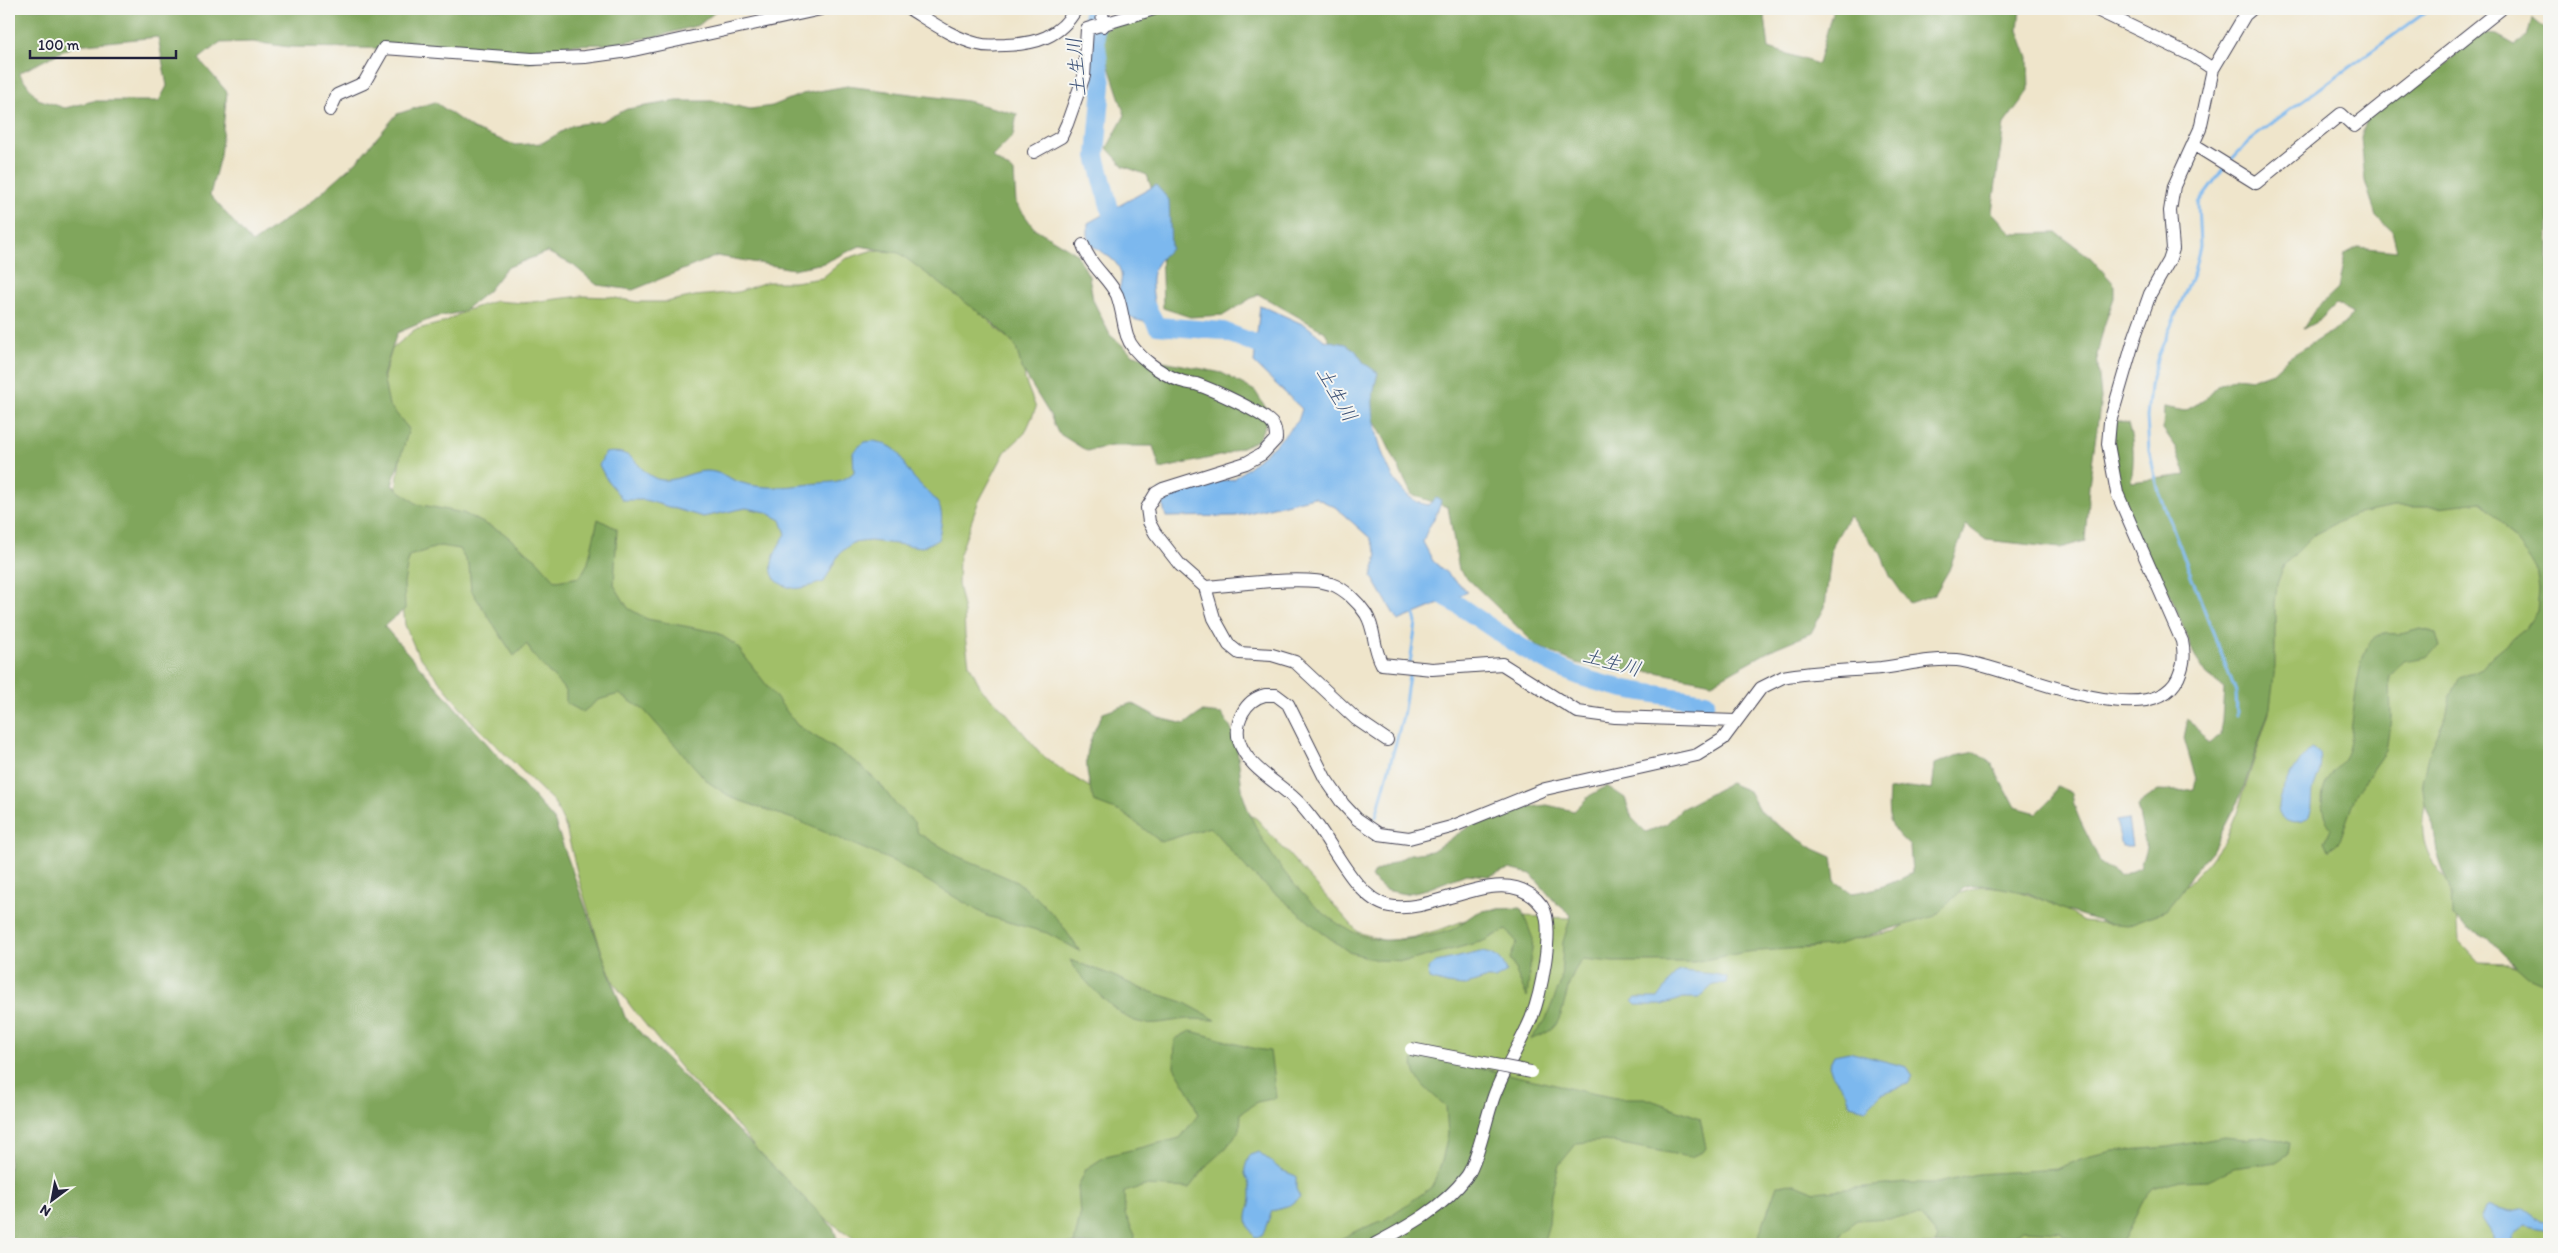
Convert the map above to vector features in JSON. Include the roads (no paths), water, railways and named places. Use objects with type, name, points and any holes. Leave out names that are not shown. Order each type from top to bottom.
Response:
[{"type":"street","points":[[330,110],[337,96],[364,83],[384,48],[486,57],[532,59],[586,57],[629,51],[822,9]]},
{"type":"street","points":[[910,9],[948,32],[977,44],[992,46],[1038,42],[1058,32],[1076,9]]},
{"type":"street","points":[[1102,9],[1103,26]]},
{"type":"street","points":[[1034,152],[1061,137],[1067,124],[1084,76],[1088,29],[1154,9]]},
{"type":"street","points":[[2095,9],[2193,56],[2213,69]]},
{"type":"street","points":[[1375,1244],[1420,1220],[1448,1198],[1469,1174],[1495,1094],[1532,1016],[1548,945],[1548,922],[1543,907],[1525,890],[1508,886],[1486,888],[1405,907],[1378,903],[1361,889],[1318,826],[1295,799],[1257,768],[1245,754],[1236,730],[1237,722],[1246,709],[1260,696],[1276,695],[1282,698],[1288,704],[1325,778],[1343,804],[1357,819],[1379,834],[1409,838],[1451,827],[1545,789],[1697,755],[1723,739],[1761,688],[1783,676],[1940,660],[1977,664],[2052,687],[2131,702],[2151,700],[2172,688],[2186,657],[2182,641],[2117,493],[2108,444],[2116,395],[2135,336],[2150,294],[2169,262],[2173,249],[2170,211],[2174,186],[2200,130],[2213,69],[2245,16],[2252,9]]},
{"type":"street","points":[[2193,144],[2256,183],[2341,114],[2354,126],[2501,9]]},
{"type":"street","points":[[1084,245],[1089,260],[1107,280],[1117,296],[1127,337],[1132,347],[1142,358],[1180,381],[1196,384],[1250,408],[1273,424],[1276,440],[1262,454],[1232,469],[1164,489],[1156,494],[1147,508],[1154,533],[1180,565],[1205,587],[1214,618],[1229,645],[1239,653],[1272,655],[1294,662],[1356,719],[1386,740]]},
{"type":"street","points":[[1205,587],[1309,581],[1331,584],[1348,594],[1365,613],[1372,627],[1375,651],[1382,664],[1432,669],[1502,664],[1578,712],[1615,716],[1736,721]]},
{"type":"street","points":[[1411,1049],[1531,1072]]},
{"type":"water","points":[[1156,185],[1169,200],[1171,249],[1161,258],[1153,274],[1152,283],[1156,324],[1135,319],[1126,314],[1117,294],[1121,284],[1120,269],[1110,258],[1088,243],[1088,223]]},
{"type":"water","points":[[1260,305],[1307,326],[1324,340],[1346,344],[1355,350],[1364,363],[1378,373],[1373,394],[1374,418],[1380,445],[1390,472],[1405,493],[1419,503],[1428,505],[1436,498],[1441,500],[1438,511],[1423,542],[1433,561],[1468,592],[1398,621],[1372,577],[1377,554],[1370,538],[1335,507],[1314,497],[1236,516],[1166,517],[1159,490],[1234,479],[1274,446],[1298,421],[1302,409],[1254,363]]},
{"type":"water","points":[[874,441],[892,447],[908,471],[938,504],[942,518],[938,540],[922,547],[870,541],[852,543],[839,554],[824,582],[799,588],[792,588],[781,584],[775,579],[772,572],[774,557],[786,534],[781,520],[766,512],[746,508],[703,517],[645,500],[623,500],[607,480],[599,465],[605,453],[616,452],[630,457],[657,479],[676,479],[706,471],[715,472],[748,485],[793,486],[834,482],[844,479],[854,472],[853,452],[864,442]]},
{"type":"water","points":[[2311,749],[2320,754],[2321,760],[2313,791],[2310,814],[2303,821],[2287,820],[2279,813],[2279,802],[2290,776]]},
{"type":"water","points":[[2128,819],[2132,846],[2122,846],[2116,821]]},
{"type":"water","points":[[1481,952],[1497,958],[1503,963],[1507,972],[1495,979],[1485,979],[1463,986],[1429,979],[1428,968],[1436,962]]},
{"type":"water","points":[[1683,971],[1727,977],[1726,983],[1713,985],[1699,998],[1683,998],[1662,1005],[1636,1005],[1632,1001],[1636,998],[1658,998],[1677,972]]},
{"type":"water","points":[[1849,1052],[1907,1067],[1913,1076],[1908,1084],[1881,1094],[1866,1109],[1850,1105],[1847,1094],[1832,1074],[1829,1065],[1834,1055]]},
{"type":"water","points":[[1259,1152],[1281,1170],[1296,1176],[1296,1189],[1300,1197],[1287,1207],[1272,1211],[1262,1236],[1255,1237],[1250,1230],[1247,1219],[1251,1192],[1245,1169],[1250,1155]]},
{"type":"water","points":[[2489,1206],[2511,1211],[2524,1208],[2543,1222],[2549,1220],[2549,1231],[2525,1226],[2514,1234],[2512,1244],[2493,1244],[2491,1233],[2481,1218],[2485,1208]]},
{"type":"waterway","name":"土生川","points":[[1092,9],[1102,85],[1096,156],[1114,225],[1118,233]]},
{"type":"waterway","points":[[2229,162],[2249,141],[2280,117],[2430,9]]},
{"type":"waterway","points":[[2225,166],[2198,203],[2200,246],[2194,272],[2158,356],[2150,386],[2147,417],[2149,451],[2159,492],[2236,692],[2237,715]]},
{"type":"waterway","name":"土生川","points":[[1145,304],[1157,326],[1223,331],[1277,352]]},
{"type":"waterway","name":"土生川","points":[[1430,587],[1515,643],[1569,672],[1620,688],[1706,702]]},
{"type":"waterway","points":[[1410,663],[1416,623],[1413,610]]},
{"type":"waterway","points":[[1376,817],[1403,716],[1410,669]]}]
